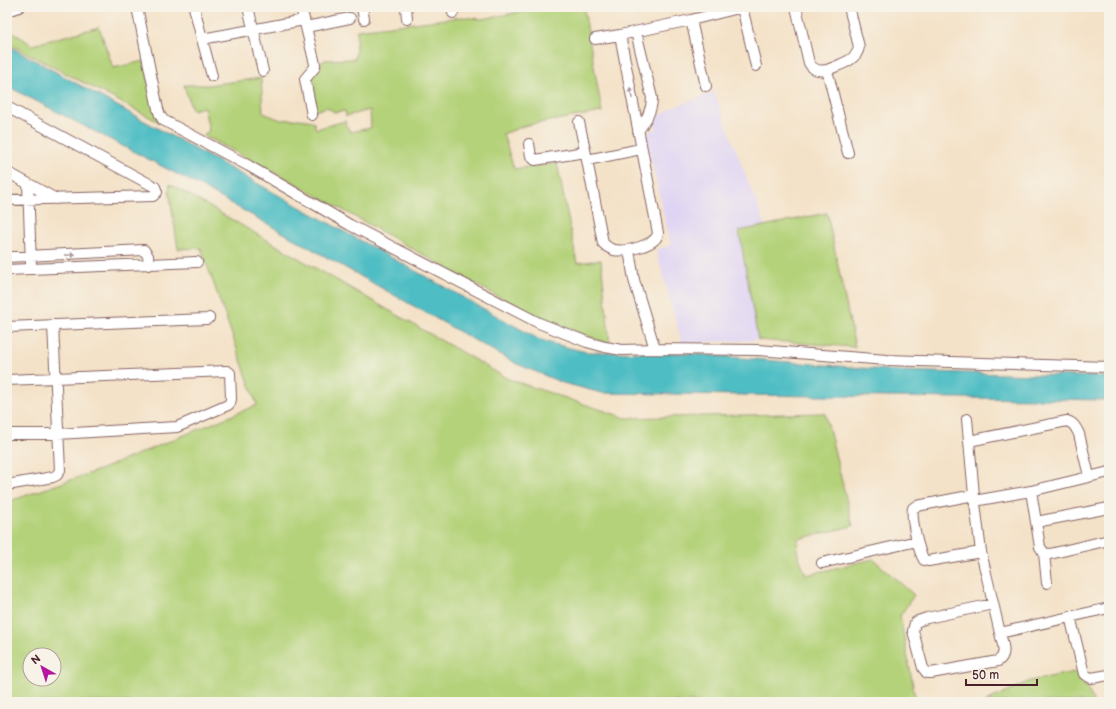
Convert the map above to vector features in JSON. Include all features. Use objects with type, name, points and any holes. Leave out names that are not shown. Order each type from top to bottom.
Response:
[{"type":"street","points":[[137,7],[158,109],[162,118],[166,122],[283,185],[350,225],[539,323],[571,337],[605,347],[622,350],[758,350],[887,360],[1109,367]]},
{"type":"street","points":[[194,7],[212,76]]},
{"type":"street","points":[[248,7],[263,72]]},
{"type":"street","points":[[301,7],[315,67],[305,79],[312,115]]},
{"type":"street","points":[[362,7],[364,19]]},
{"type":"street","points":[[406,7],[408,19]]},
{"type":"street","points":[[595,39],[636,32],[742,7],[756,66]]},
{"type":"street","points":[[796,7],[809,64],[813,69],[818,71],[827,70],[855,57],[858,51],[859,47],[849,7]]},
{"type":"street","points":[[202,39],[254,30],[350,18]]},
{"type":"street","points":[[691,20],[706,86]]},
{"type":"street","points":[[636,32],[652,98],[649,114],[638,131]]},
{"type":"street","points":[[579,122],[603,243],[614,250],[630,250],[653,242],[658,236],[658,230],[620,35]]},
{"type":"street","points":[[827,70],[848,153]]},
{"type":"street","points":[[7,108],[155,188],[157,192],[153,196],[7,200]]},
{"type":"street","points":[[529,144],[531,156],[534,160],[586,156],[641,149]]},
{"type":"street","points":[[7,172],[56,199]]},
{"type":"street","points":[[28,184],[31,269]]},
{"type":"street","points":[[7,258],[144,250],[148,256],[149,265]]},
{"type":"street","points":[[630,250],[634,280],[655,349]]},
{"type":"street","points":[[7,270],[197,262]]},
{"type":"street","points":[[7,327],[209,318]]},
{"type":"street","points":[[7,485],[53,477],[57,475],[60,470],[57,434],[53,325]]},
{"type":"street","points":[[7,380],[227,371],[230,373],[231,399],[228,405],[177,427],[57,434],[7,434]]},
{"type":"street","points":[[967,419],[974,498],[981,552],[1000,633],[1004,652],[1002,658],[998,661],[927,673],[923,668],[913,631],[915,623],[922,619],[993,604]]},
{"type":"street","points":[[969,441],[1067,421],[1071,422],[1079,434],[1089,476]]},
{"type":"street","points":[[981,552],[928,561],[924,560],[917,541],[912,514],[913,508],[917,506],[1031,491],[1109,472]]},
{"type":"street","points":[[1031,491],[1040,547],[1044,553],[1047,583]]},
{"type":"street","points":[[1036,522],[1109,508]]},
{"type":"street","points":[[1044,553],[1050,554],[1109,540]]},
{"type":"street","points":[[822,563],[917,541]]},
{"type":"street","points":[[1000,633],[1109,608]]},
{"type":"street","points":[[1070,616],[1084,674],[1090,678],[1109,675]]},
{"type":"shaded area","points":[[714,92],[765,225],[739,231],[758,340],[682,343],[656,250],[671,245],[645,133],[657,129],[654,119],[672,108]]},
{"type":"green space","points":[[547,7],[606,7],[584,9],[602,112],[527,125],[503,134],[514,169],[557,163],[577,263],[601,260],[610,343],[598,340],[522,310],[289,180],[203,135],[209,131],[204,107],[192,110],[184,85],[208,85],[261,78],[263,113],[281,120],[299,119],[313,121],[316,129],[345,121],[350,132],[371,128],[370,110],[346,116],[345,111],[334,112],[327,107],[315,111],[312,76],[324,60],[355,59],[357,30],[462,17],[482,19]]},
{"type":"green space","points":[[99,27],[113,68],[144,61],[159,122],[7,43],[7,28],[32,45]]},
{"type":"green space","points":[[170,184],[508,379],[626,418],[825,413],[853,526],[798,539],[797,552],[806,575],[873,559],[914,595],[900,616],[916,702],[7,702],[7,502],[102,469],[257,405],[201,248],[178,249],[169,190]]},
{"type":"green space","points":[[827,213],[855,347],[758,340],[739,231]]},
{"type":"green space","points":[[1074,672],[1087,688],[1094,702],[984,702],[1030,681]]},
{"type":"water","points":[[7,45],[542,341],[586,352],[682,353],[897,371],[1109,377],[1109,400],[602,393],[563,383],[517,364],[198,185],[7,86]]}]
